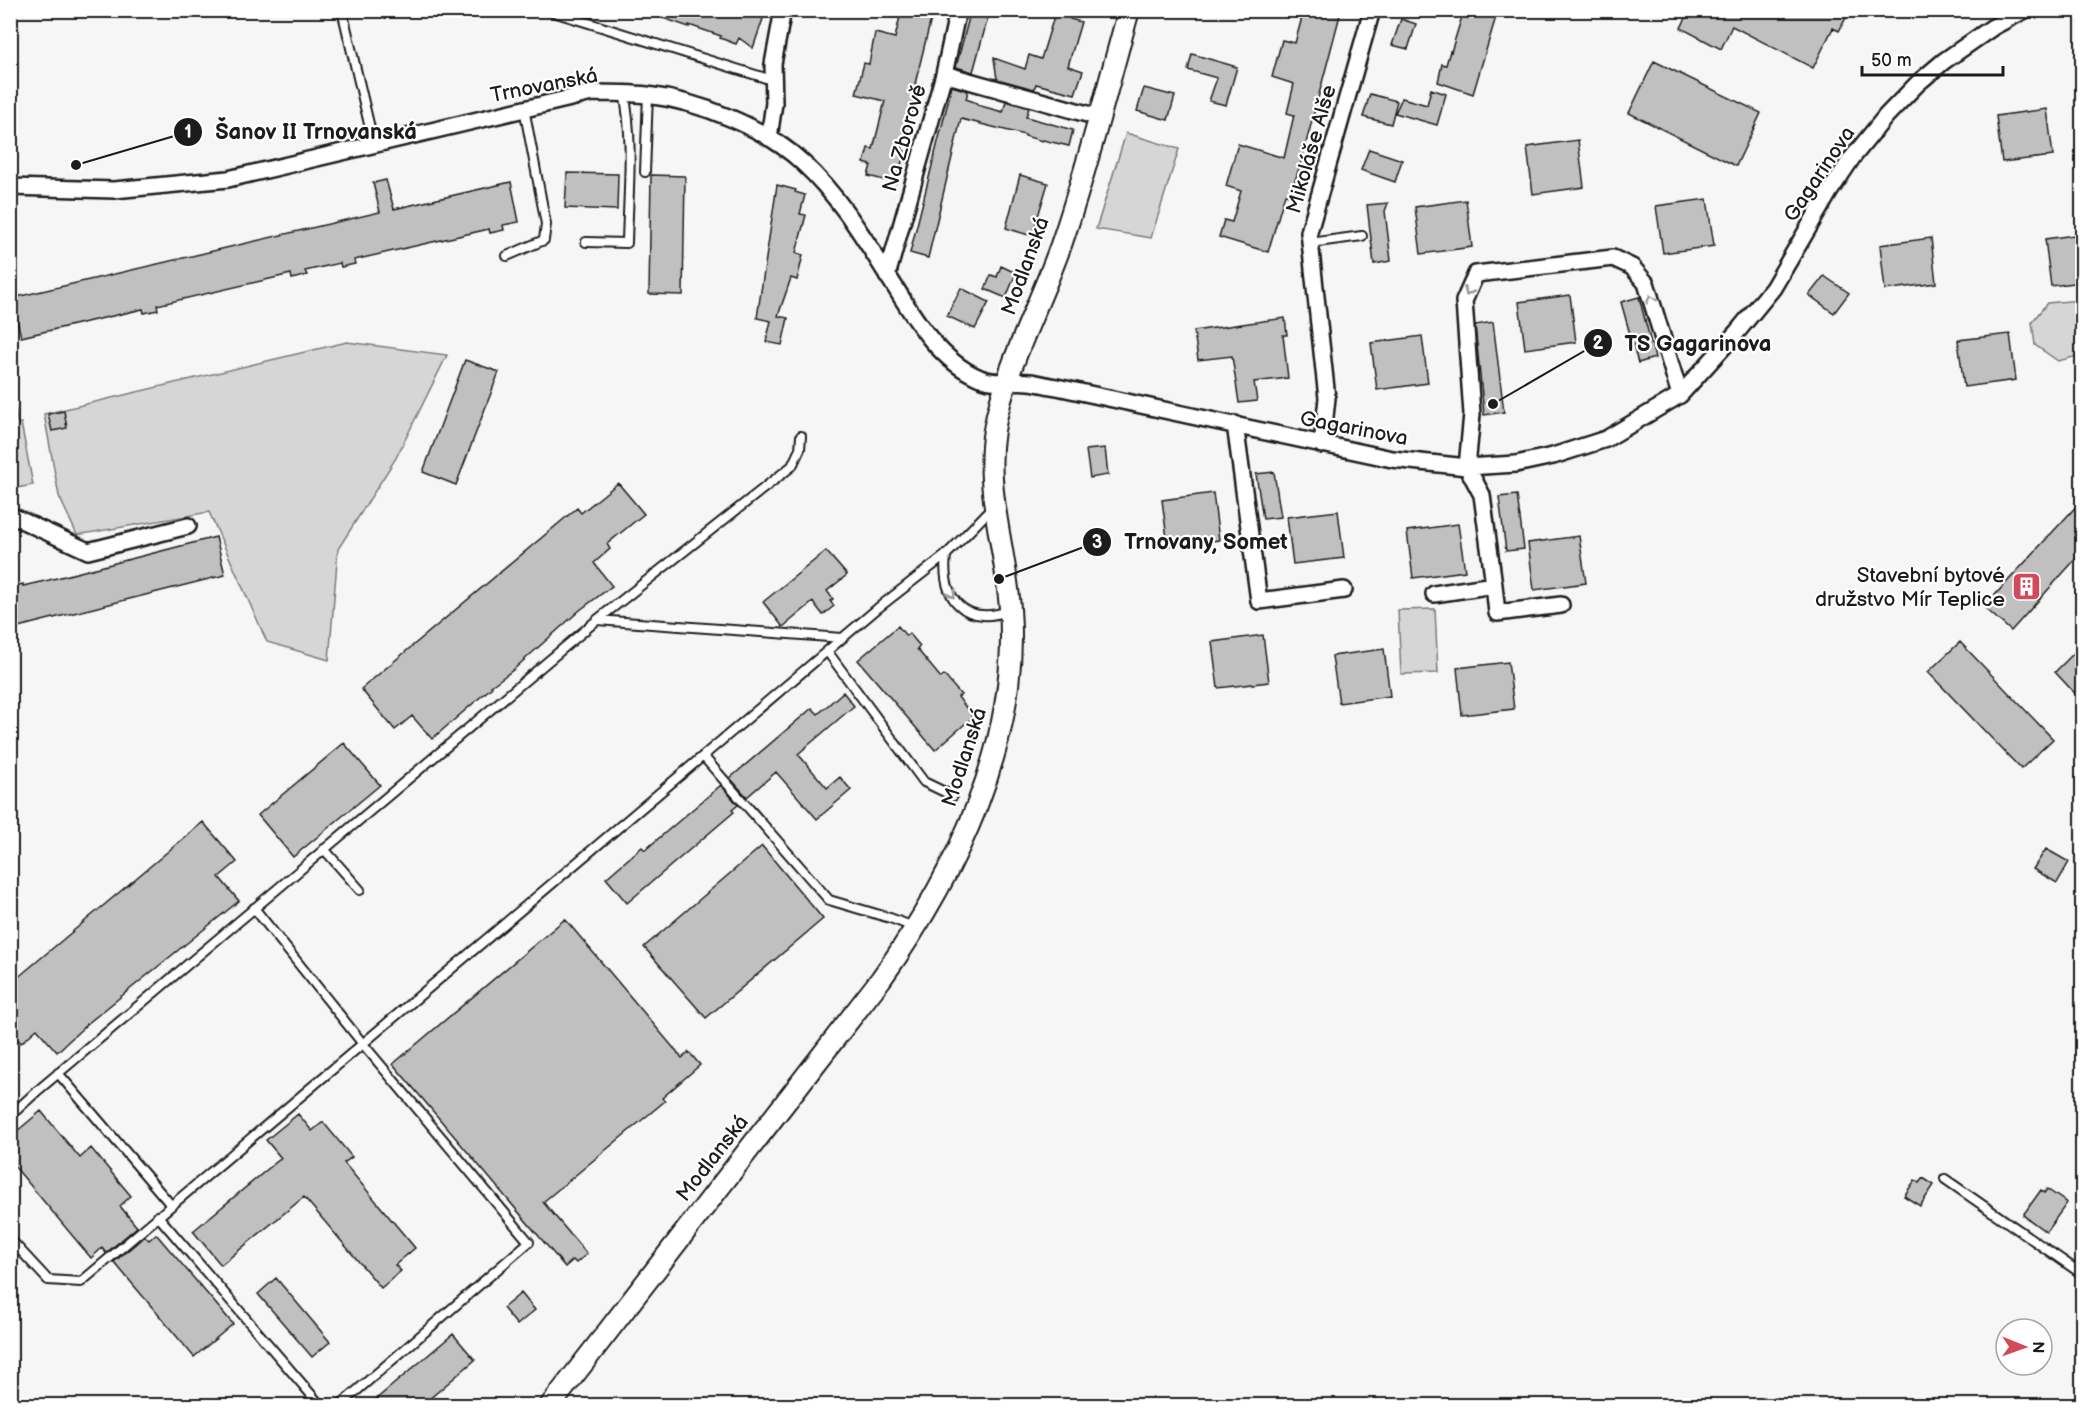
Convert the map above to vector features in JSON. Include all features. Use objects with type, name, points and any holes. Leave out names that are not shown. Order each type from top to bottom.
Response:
[{"type":"street","points":[[769,138],[774,103],[773,64],[783,10]]},
{"type":"street","name":"Na Zborově","points":[[888,276],[944,74],[958,10]]},
{"type":"street","name":"Modlanská","points":[[550,1406],[880,979],[915,928],[969,822],[996,744],[1004,715],[1008,683],[1011,610],[991,461],[999,406],[1062,242],[1129,10]]},
{"type":"street","name":"Mikoláše Alše","points":[[1322,445],[1327,398],[1310,232],[1372,10]]},
{"type":"street","name":"Gagarinova","points":[[1007,382],[1029,382],[1392,459],[1467,467],[1516,464],[1554,456],[1606,439],[1680,395],[1737,332],[1773,288],[1830,191],[1852,158],[1886,116],[1944,61],[1993,27],[2025,10]]},
{"type":"street","points":[[944,74],[1098,117]]},
{"type":"street","name":"Trnovanská","points":[[10,187],[114,190],[228,178],[592,93],[648,95],[711,111],[769,138],[802,162],[822,183],[867,241],[915,319],[942,350],[961,367],[981,378],[1007,382]]},
{"type":"street","points":[[1561,605],[1497,613],[1482,495],[1467,467],[1472,414],[1464,301],[1476,274],[1613,258],[1632,267],[1646,283],[1680,395]]},
{"type":"street","points":[[1235,424],[1259,601],[1344,590]]},
{"type":"street","points":[[10,515],[88,551],[188,526]]},
{"type":"street","points":[[1434,594],[1494,585]]},
{"type":"lane","points":[[342,10],[374,145]]},
{"type":"lane","points":[[547,10],[772,80]]},
{"type":"lane","points":[[586,242],[627,243],[629,174],[627,107],[624,93]]},
{"type":"lane","points":[[645,172],[648,95]]},
{"type":"lane","points":[[507,256],[544,240],[546,224],[524,108]]},
{"type":"lane","points":[[1311,243],[1362,236]]},
{"type":"lane","points":[[10,1116],[58,1073],[597,620],[792,466],[800,449],[801,436]]},
{"type":"lane","points":[[10,1239],[48,1280],[81,1282],[842,638],[946,555],[995,504]]},
{"type":"lane","points":[[946,555],[944,572],[955,603],[966,611],[983,615],[997,615],[1011,610]]},
{"type":"lane","points":[[597,620],[842,638]]},
{"type":"lane","points":[[827,651],[924,782],[953,796]]},
{"type":"lane","points":[[703,756],[829,900],[915,928]]},
{"type":"lane","points":[[324,849],[360,890]]},
{"type":"lane","points":[[254,908],[363,1044],[529,1242],[339,1406]]},
{"type":"lane","points":[[58,1073],[171,1205]]},
{"type":"lane","points":[[1945,1179],[2082,1274]]},
{"type":"lane","points":[[158,1216],[321,1406]]},
{"type":"shaded area","points":[[1126,133],[1179,149],[1151,238],[1096,229]]},
{"type":"shaded area","points":[[2080,300],[2082,303],[2082,355],[2058,361],[2035,345],[2032,322],[2047,303]]},
{"type":"shaded area","points":[[347,342],[447,355],[396,458],[338,549],[329,660],[267,642],[209,512],[77,535],[59,496],[44,414]]},
{"type":"shaded area","points":[[11,398],[14,400],[18,424],[21,423],[33,485],[11,489]]},
{"type":"shaded area","points":[[1435,609],[1438,673],[1401,674],[1398,610]]},
{"type":"building","points":[[648,10],[766,10],[753,48],[739,38],[736,44],[720,38],[721,36],[648,13]]},
{"type":"building","points":[[971,10],[990,10],[973,72],[956,67]]},
{"type":"building","points":[[1056,10],[1072,10],[1070,19],[1081,22],[1068,66],[1083,71],[1075,94],[1036,84],[1034,89],[997,79],[994,58],[1025,69],[1029,55],[1041,59]]},
{"type":"building","points":[[1304,10],[1340,10],[1340,15],[1300,166],[1290,195],[1285,194],[1268,252],[1219,237],[1224,220],[1232,222],[1241,191],[1226,186],[1238,144],[1284,158],[1294,115],[1287,113],[1294,84],[1272,77],[1282,40],[1295,43]]},
{"type":"building","points":[[1464,10],[1498,10],[1473,94],[1438,82],[1442,64],[1446,65]]},
{"type":"building","points":[[1690,10],[1850,10],[1839,31],[1833,28],[1813,68],[1732,26],[1721,49],[1681,28]]},
{"type":"building","points":[[901,12],[931,19],[915,84],[919,85],[902,150],[905,151],[896,183],[868,176],[871,165],[864,163],[868,148],[873,149],[885,101],[856,94],[864,63],[869,64],[875,33],[895,38]]},
{"type":"building","points":[[1401,19],[1416,24],[1408,49],[1392,45]]},
{"type":"building","points":[[1192,54],[1237,67],[1226,105],[1209,101],[1217,78],[1188,70]]},
{"type":"building","points":[[1654,61],[1761,113],[1736,166],[1629,113]]},
{"type":"building","points":[[952,86],[968,91],[966,99],[977,105],[1003,112],[1006,101],[1029,108],[1026,117],[1073,130],[1069,146],[961,119],[928,258],[910,253]]},
{"type":"building","points":[[1144,88],[1175,96],[1168,120],[1137,111]]},
{"type":"building","points":[[1431,89],[1446,94],[1437,125],[1395,113],[1402,98],[1427,105]]},
{"type":"building","points":[[1370,94],[1397,101],[1391,124],[1363,117]]},
{"type":"building","points":[[2047,109],[2053,156],[2002,162],[1996,116]]},
{"type":"building","points":[[1578,140],[1584,187],[1533,194],[1527,147]]},
{"type":"building","points":[[1369,149],[1402,160],[1395,182],[1361,170]]},
{"type":"building","points":[[567,173],[618,174],[617,210],[565,208]]},
{"type":"building","points":[[651,175],[685,176],[683,295],[649,294]]},
{"type":"building","points":[[1020,175],[1048,183],[1032,236],[1006,228]]},
{"type":"building","points":[[386,180],[394,209],[511,182],[519,222],[503,225],[504,230],[490,233],[489,229],[354,260],[355,264],[341,267],[340,263],[305,271],[307,275],[292,279],[291,274],[157,305],[158,310],[144,313],[143,309],[21,337],[12,298],[380,212],[373,183]]},
{"type":"building","points":[[777,185],[805,195],[800,214],[806,215],[796,253],[803,255],[797,280],[791,278],[778,316],[788,318],[782,345],[766,342],[771,321],[757,318]]},
{"type":"building","points":[[1707,199],[1714,246],[1663,253],[1656,206]]},
{"type":"building","points":[[1466,200],[1472,247],[1421,254],[1415,207]]},
{"type":"building","points":[[1388,203],[1385,211],[1391,261],[1374,264],[1367,205]]},
{"type":"building","points":[[2082,234],[2082,282],[2051,286],[2045,239]]},
{"type":"building","points":[[1931,238],[1936,283],[1885,290],[1880,245]]},
{"type":"building","points":[[1001,266],[1016,273],[1006,298],[985,289],[991,275],[997,277]]},
{"type":"building","points":[[1824,276],[1849,293],[1834,313],[1809,295]]},
{"type":"building","points":[[961,288],[989,302],[975,329],[947,316]]},
{"type":"building","points":[[1570,295],[1576,342],[1525,349],[1519,302]]},
{"type":"building","points":[[1639,297],[1655,358],[1638,363],[1621,302]]},
{"type":"building","points":[[1285,318],[1287,335],[1283,335],[1288,378],[1254,382],[1257,401],[1239,403],[1232,356],[1198,360],[1194,331]]},
{"type":"building","points":[[1493,322],[1504,412],[1484,415],[1475,325]]},
{"type":"building","points":[[2010,334],[2016,380],[1964,387],[1958,340]]},
{"type":"building","points":[[1422,336],[1428,383],[1377,390],[1371,343]]},
{"type":"building","points":[[465,360],[499,372],[456,485],[423,472]]},
{"type":"building","points":[[64,411],[67,428],[52,431],[48,414]]},
{"type":"building","points":[[1105,448],[1108,475],[1090,478],[1086,450]]},
{"type":"building","points":[[1274,472],[1281,517],[1263,519],[1256,474]]},
{"type":"building","points":[[618,483],[644,514],[607,544],[610,549],[594,563],[612,586],[580,610],[432,739],[412,716],[395,730],[361,689],[577,508],[581,513]]},
{"type":"building","points":[[1213,493],[1219,540],[1168,546],[1162,500]]},
{"type":"building","points":[[1517,495],[1524,549],[1506,551],[1499,497]]},
{"type":"building","name":"Stavební bytové družstvo Mír Teplice","points":[[2082,500],[2082,552],[2011,631],[1984,607]]},
{"type":"building","points":[[1338,511],[1344,558],[1293,564],[1287,517]]},
{"type":"building","points":[[1458,524],[1465,571],[1413,578],[1407,531]]},
{"type":"building","points":[[1579,536],[1586,583],[1534,590],[1528,543]]},
{"type":"building","points":[[216,537],[225,575],[10,629],[10,587],[49,580]]},
{"type":"building","points":[[826,551],[847,575],[827,591],[833,599],[830,601],[834,606],[823,615],[813,602],[783,627],[763,602]]},
{"type":"building","points":[[898,626],[906,636],[909,633],[920,646],[917,649],[941,678],[944,675],[961,695],[958,697],[973,717],[935,750],[858,660]]},
{"type":"building","points":[[1263,635],[1269,682],[1218,688],[1212,642]]},
{"type":"building","points":[[1960,642],[2053,739],[2021,769],[1928,672]]},
{"type":"building","points":[[2082,645],[2082,701],[2055,672]]},
{"type":"building","points":[[1384,649],[1390,696],[1339,703],[1332,656]]},
{"type":"building","points":[[1508,662],[1514,709],[1462,715],[1457,668]]},
{"type":"building","points":[[843,692],[854,706],[798,754],[827,788],[840,777],[851,790],[817,819],[776,772],[747,797],[730,778],[812,708],[818,714]]},
{"type":"building","points":[[344,743],[380,785],[293,857],[258,815]]},
{"type":"building","points":[[721,785],[738,805],[732,810],[734,812],[627,903],[606,878],[642,847],[645,850]]},
{"type":"building","points":[[203,822],[237,862],[219,877],[239,901],[87,1024],[57,1052],[37,1029],[21,1043],[10,1030],[10,984]]},
{"type":"building","points":[[762,846],[823,919],[706,1018],[644,947]]},
{"type":"building","points":[[2046,849],[2069,862],[2057,883],[2033,869]]},
{"type":"building","points":[[565,919],[682,1058],[689,1052],[700,1065],[662,1098],[665,1101],[543,1202],[587,1254],[576,1263],[573,1260],[565,1267],[393,1064]]},
{"type":"building","points":[[41,1111],[80,1158],[91,1148],[131,1196],[120,1206],[137,1227],[106,1253],[102,1248],[91,1258],[10,1161],[10,1137]]},
{"type":"building","points":[[298,1114],[312,1131],[323,1122],[352,1157],[344,1163],[415,1248],[395,1265],[401,1271],[381,1288],[304,1197],[221,1265],[193,1231],[281,1158],[266,1140]]},
{"type":"building","points":[[1923,1178],[1934,1185],[1920,1206],[1904,1196],[1915,1180],[1919,1183]]},
{"type":"building","points":[[2047,1189],[2067,1203],[2046,1232],[2023,1215],[2041,1190],[2044,1193]]},
{"type":"building","points":[[156,1234],[233,1324],[194,1357],[114,1262],[145,1236],[149,1240]]},
{"type":"building","points":[[276,1278],[330,1342],[312,1357],[258,1294]]},
{"type":"building","points":[[521,1293],[535,1310],[517,1325],[503,1308]]},
{"type":"building","points":[[453,1334],[475,1360],[421,1406],[368,1406]]},
{"type":"place","name":"Šanov II Trnovanská","points":[[76,165]]},
{"type":"place","name":"TS Gagarinova","points":[[1493,404]]},
{"type":"place","name":"Trnovany, Somet","points":[[999,579]]},
{"type":"place","name":"Stavební bytové družstvo Mír Teplice","points":[[2026,587]]}]
